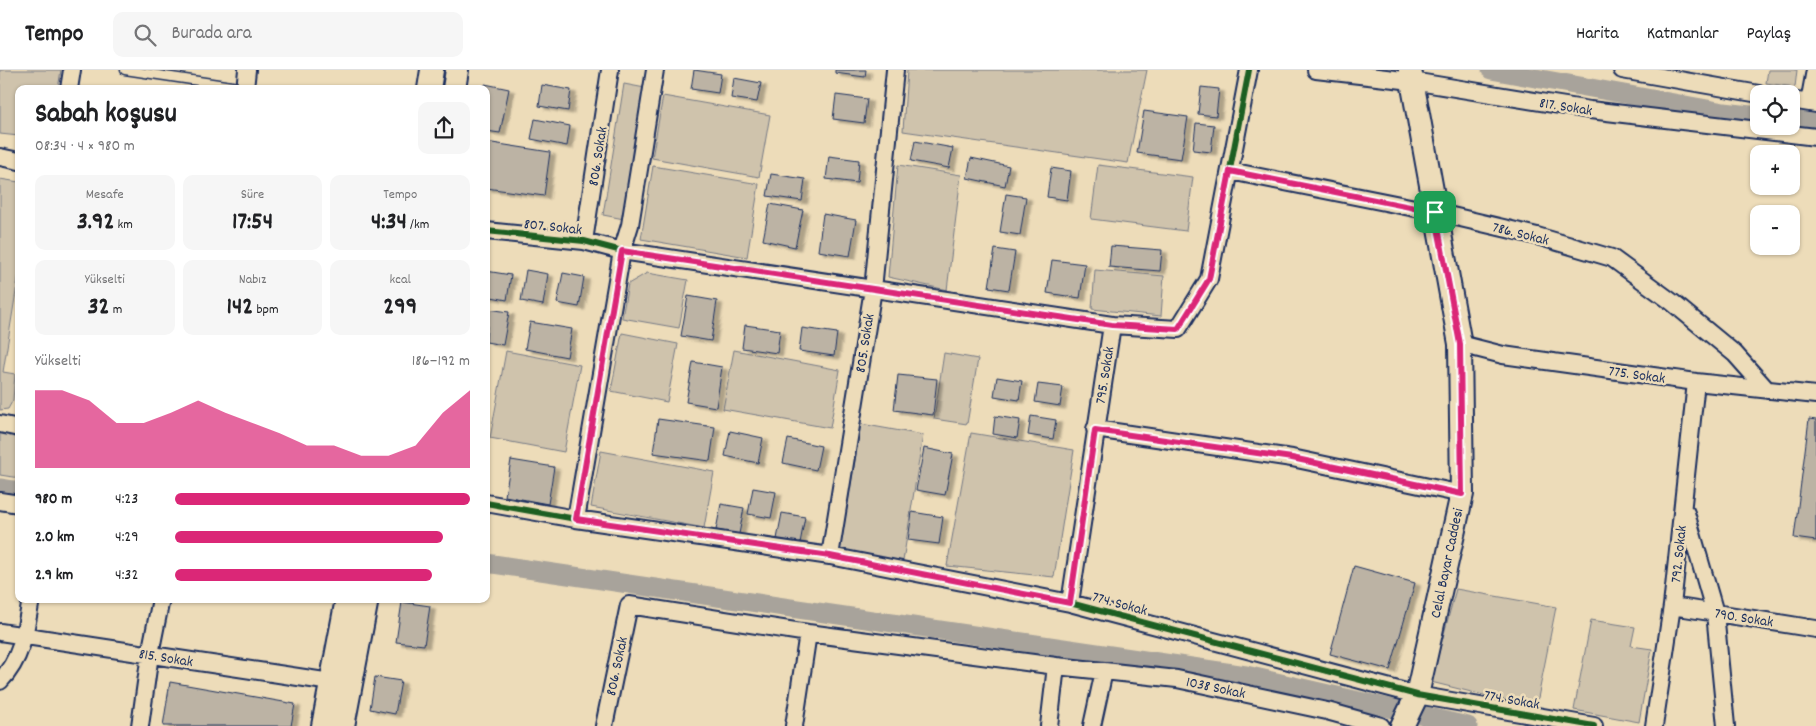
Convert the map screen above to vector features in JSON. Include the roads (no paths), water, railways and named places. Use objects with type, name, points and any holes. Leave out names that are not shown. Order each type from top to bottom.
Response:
[{"type":"street","points":[[70,85],[72,70]]},
{"type":"street","points":[[245,85],[247,70]]},
{"type":"street","points":[[430,85],[432,70]]},
{"type":"street","points":[[454,85],[456,70]]},
{"type":"street","name":"806. Sokak","points":[[584,241],[610,70]]},
{"type":"street","points":[[576,519],[622,251],[630,225],[655,70]]},
{"type":"street","name":"805. Sokak","points":[[830,556],[873,289],[896,70]]},
{"type":"street","name":"807. Sokak","points":[[490,231],[584,241],[622,251],[1112,325],[1178,329],[1209,279],[1249,70]]},
{"type":"street","name":"817. Sokak","points":[[1316,70],[1411,75],[1590,110],[1816,137]]},
{"type":"street","points":[[1622,70],[1750,92]]},
{"type":"street","points":[[1800,101],[1813,103],[1815,70]]},
{"type":"street","name":"Celal Bayar Caddesi","points":[[1402,726],[1417,695],[1462,494],[1460,344],[1411,75]]},
{"type":"street","points":[[0,157],[15,160]]},
{"type":"street","name":"786. Sokak","points":[[1230,171],[1435,212],[1537,236],[1612,258],[1672,302],[1735,354],[1767,390]]},
{"type":"street","name":"795. Sokak","points":[[1070,603],[1112,325]]},
{"type":"street","name":"775. Sokak","points":[[1460,344],[1504,355],[1696,382],[1816,395]]},
{"type":"street","name":"792. Sokak","points":[[1654,726],[1672,606],[1696,382]]},
{"type":"street","points":[[0,424],[15,427]]},
{"type":"street","points":[[1095,430],[1292,458],[1462,494]]},
{"type":"street","points":[[0,501],[15,503]]},
{"type":"street","name":"774. Sokak","points":[[490,504],[576,519],[830,556],[1070,603],[1417,695],[1594,726]]},
{"type":"street","points":[[1683,505],[1715,613],[1726,726]]},
{"type":"street","points":[[0,681],[10,670],[25,636],[30,603]]},
{"type":"street","points":[[140,726],[150,654],[160,603]]},
{"type":"street","points":[[342,725],[331,682],[346,603]]},
{"type":"street","points":[[342,725],[366,603]]},
{"type":"street","name":"806. Sokak","points":[[604,726],[629,606]]},
{"type":"street","name":"1038 Sokak","points":[[629,606],[808,633],[1056,666],[1177,678],[1327,711],[1382,726]]},
{"type":"street","name":"790. Sokak","points":[[1672,606],[1816,629]]},
{"type":"street","name":"815. Sokak","points":[[0,632],[331,682]]},
{"type":"street","points":[[794,726],[808,633]]},
{"type":"street","points":[[1048,726],[1056,666]]},
{"type":"street","points":[[1092,726],[1104,671]]},
{"type":"lane","points":[[124,70],[225,85]]},
{"type":"waterway","points":[[1491,70],[1724,112],[1750,115]]},
{"type":"waterway","points":[[1800,121],[1816,122]]},
{"type":"waterway","points":[[0,488],[15,490]]},
{"type":"waterway","points":[[490,564],[1246,675],[1468,726]]}]
